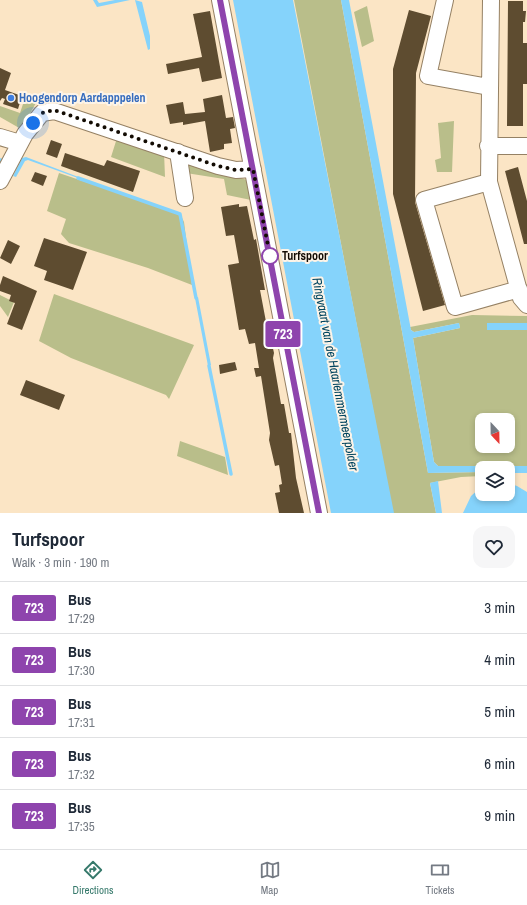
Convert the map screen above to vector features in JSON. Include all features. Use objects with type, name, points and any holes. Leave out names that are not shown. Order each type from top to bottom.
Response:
[{"type":"street","points":[[220,0],[319,513]]},
{"type":"street","points":[[445,0],[428,76],[489,87]]},
{"type":"street","points":[[491,0],[488,146],[489,182],[518,289],[526,305]]},
{"type":"street","points":[[0,181],[25,134],[42,113],[54,110],[230,169],[253,169]]},
{"type":"street","points":[[0,137],[20,143]]},
{"type":"street","points":[[488,146],[527,146]]},
{"type":"street","points":[[178,152],[185,198]]},
{"type":"street","points":[[489,182],[424,200],[455,307],[518,289]]},
{"type":"green space","points":[[294,0],[341,0],[428,473],[475,472],[475,476],[461,477],[430,483],[436,513],[393,513]]},
{"type":"green space","points":[[367,6],[374,41],[362,47],[354,12]]},
{"type":"green space","points":[[25,98],[36,103],[21,129],[0,117],[0,106],[20,113]]},
{"type":"green space","points":[[454,121],[452,172],[437,172],[435,160],[441,158],[438,123]]},
{"type":"green space","points":[[117,138],[164,152],[165,177],[111,157]]},
{"type":"green space","points":[[188,161],[247,180],[251,200],[227,195],[224,179],[186,173]]},
{"type":"green space","points":[[59,173],[180,214],[184,222],[192,285],[148,268],[69,243],[61,234],[66,219],[47,211]]},
{"type":"green space","points":[[54,294],[194,345],[169,399],[166,395],[71,358],[39,341]]},
{"type":"green space","points":[[0,295],[14,302],[8,317],[0,306]]},
{"type":"green space","points":[[472,315],[527,316],[527,323],[487,323],[487,330],[527,330],[527,466],[515,466],[515,461],[475,461],[475,466],[438,466],[434,462],[413,338],[460,328],[459,323],[414,332],[410,327]]},
{"type":"green space","points":[[180,441],[225,457],[228,475],[177,456]]},
{"type":"water","points":[[93,0],[97,0],[99,3],[115,0],[130,0],[97,7]]},
{"type":"water","points":[[135,0],[142,2],[150,36],[150,49],[148,50]]},
{"type":"water","name":"Ringvaart van de Haarlemmermeerpolder","points":[[233,0],[293,0],[394,513],[331,513]]},
{"type":"water","points":[[341,0],[349,0],[411,330],[414,332],[459,323],[460,328],[413,338],[434,462],[438,466],[475,466],[475,472],[428,473]]},
{"type":"water","points":[[26,157],[81,178],[28,160],[25,161],[16,177],[13,176],[22,158]]},
{"type":"water","points":[[198,297],[211,365],[208,366],[195,298]]},
{"type":"water","points":[[487,323],[527,323],[527,330],[487,330]]},
{"type":"water","points":[[515,466],[527,466],[527,473],[515,473]]},
{"type":"water","points":[[438,481],[442,513],[436,513],[430,483]]},
{"type":"water","points":[[515,485],[527,492],[527,513],[463,513],[471,496],[475,492],[475,501],[515,501]]},
{"type":"building","points":[[508,1],[523,1],[523,11],[526,11],[525,22],[523,22],[523,43],[527,43],[527,84],[523,84],[523,126],[507,126]]},
{"type":"building","points":[[409,10],[431,16],[416,73],[415,202],[445,305],[423,311],[393,194],[393,69]]},
{"type":"building","points":[[210,11],[222,78],[202,82],[199,68],[168,74],[166,64],[202,57],[193,14]]},
{"type":"building","points":[[0,68],[11,73],[5,90],[22,96],[18,109],[3,104],[5,99],[2,98],[0,101]]},
{"type":"building","points":[[222,95],[226,118],[233,117],[235,128],[230,129],[232,143],[224,144],[224,149],[210,152],[205,121],[183,125],[183,122],[170,124],[166,105],[183,102],[185,114],[205,112],[203,99]]},
{"type":"building","points":[[51,140],[62,144],[57,158],[46,154]]},
{"type":"building","points":[[65,153],[104,166],[107,160],[140,171],[133,192],[61,166]]},
{"type":"building","points":[[518,167],[527,201],[527,244],[524,244],[505,171]]},
{"type":"building","points":[[35,172],[47,176],[43,186],[31,181]]},
{"type":"building","points":[[239,204],[239,207],[247,206],[254,240],[256,239],[265,290],[260,290],[270,343],[272,344],[274,353],[273,358],[281,404],[284,404],[289,433],[291,433],[296,478],[304,513],[279,513],[275,493],[280,492],[279,485],[282,484],[279,465],[275,466],[269,440],[270,433],[261,376],[256,377],[254,368],[259,368],[255,343],[249,344],[245,329],[239,330],[228,265],[239,263],[234,235],[226,236],[221,207]]},
{"type":"building","points":[[44,238],[87,252],[73,290],[44,280],[47,271],[34,266]]},
{"type":"building","points":[[8,240],[20,246],[11,264],[0,258]]},
{"type":"building","points":[[3,276],[37,291],[22,330],[7,324],[15,303],[9,301],[11,295],[0,291]]},
{"type":"building","points":[[235,362],[237,370],[220,374],[219,365]]},
{"type":"building","points":[[26,380],[65,395],[59,410],[20,395]]},
{"type":"waterway","points":[[78,178],[180,214],[196,298]]},
{"type":"waterway","points":[[209,366],[231,474]]},
{"type":"bus line","name":"723","points":[[220,0],[270,256],[281,323],[319,513]]},
{"type":"place","name":"Hoogendorp Aardapppelen","points":[[11,98]]},
{"type":"place","name":"Turfspoor","points":[[270,256]]},
{"type":"route","points":[[33,123],[42,113],[54,110],[218,166],[236,170],[253,169],[270,256]]}]
